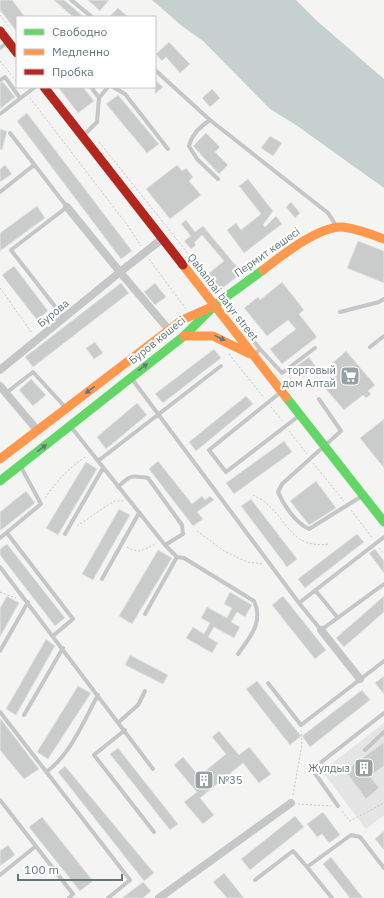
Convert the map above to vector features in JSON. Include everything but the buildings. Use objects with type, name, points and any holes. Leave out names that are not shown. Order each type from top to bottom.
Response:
[{"type":"main road","points":[[0,31],[16,52]]},
{"type":"main road","name":"Qabanbai batyr street","points":[[45,88],[228,322],[257,352],[282,392],[384,522]]},
{"type":"main road","name":"Пермит көшесі","points":[[215,305],[228,300],[292,248],[313,235],[341,227],[365,232],[384,239]]},
{"type":"main road","name":"Буров көшесі","points":[[0,459],[182,320],[215,305]]},
{"type":"main road","name":"Буров көшесі","points":[[0,481],[71,426],[130,377],[184,336],[215,305]]},
{"type":"main road","points":[[184,336],[206,334],[214,335],[257,352]]},
{"type":"street","points":[[67,207],[169,330]]},
{"type":"street","name":"Бурова","points":[[0,370],[162,238]]},
{"type":"street","points":[[0,386],[37,430]]},
{"type":"street","points":[[321,630],[360,679]]},
{"type":"street","points":[[159,898],[291,804]]},
{"type":"lane","points":[[71,0],[91,16]]},
{"type":"lane","points":[[0,48],[8,42]]},
{"type":"lane","points":[[156,71],[210,120],[328,213],[337,228]]},
{"type":"lane","points":[[0,80],[4,77],[20,98]]},
{"type":"lane","points":[[0,114],[34,88]]},
{"type":"lane","points":[[92,88],[99,98]]},
{"type":"lane","points":[[82,136],[97,122],[99,98],[107,88]]},
{"type":"lane","points":[[115,88],[126,94],[168,149]]},
{"type":"lane","points":[[210,120],[191,138],[189,146],[197,159],[218,180]]},
{"type":"lane","points":[[10,133],[67,207],[11,250],[64,318]]},
{"type":"lane","points":[[0,192],[34,165]]},
{"type":"lane","points":[[340,312],[379,302],[384,299]]},
{"type":"lane","points":[[243,328],[257,352],[282,373],[315,348]]},
{"type":"lane","points":[[370,347],[384,336]]},
{"type":"lane","points":[[98,461],[221,366]]},
{"type":"lane","points":[[6,393],[33,372],[66,408]]},
{"type":"lane","points":[[130,377],[299,603],[321,630],[384,584]]},
{"type":"lane","points":[[282,392],[209,450],[226,472],[300,415]]},
{"type":"lane","points":[[319,399],[341,431],[280,486],[278,492],[286,507],[296,519],[309,529],[363,496]]},
{"type":"lane","points":[[71,426],[163,543],[177,557],[184,558],[254,601],[258,611],[255,628],[238,654]]},
{"type":"lane","points":[[0,538],[41,504],[20,465]]},
{"type":"lane","points":[[65,534],[103,468]]},
{"type":"lane","points":[[118,487],[128,477],[134,475],[148,478],[182,525],[182,534],[163,543]]},
{"type":"lane","points":[[102,579],[139,513]]},
{"type":"lane","points":[[7,533],[73,619],[54,635]]},
{"type":"lane","points":[[299,603],[384,537]]},
{"type":"lane","points":[[145,614],[177,557]]},
{"type":"lane","points":[[0,567],[54,635],[153,769]]},
{"type":"lane","points":[[315,590],[338,618]]},
{"type":"lane","points":[[0,651],[28,602]]},
{"type":"lane","points":[[24,716],[63,648]]},
{"type":"lane","points":[[268,683],[302,725],[384,661]]},
{"type":"lane","points":[[119,722],[138,705],[145,691]]},
{"type":"lane","points":[[46,772],[56,765],[64,755],[98,695]]},
{"type":"lane","points":[[0,712],[130,880],[108,898]]},
{"type":"lane","points":[[338,806],[314,770],[384,713]]},
{"type":"lane","points":[[125,730],[94,755],[154,832]]},
{"type":"lane","points":[[365,750],[384,732]]},
{"type":"lane","points":[[0,800],[76,898]]},
{"type":"lane","points":[[307,867],[351,835],[360,837],[384,868]]},
{"type":"lane","points":[[0,874],[36,846]]},
{"type":"lane","points":[[254,880],[294,851],[332,898]]},
{"type":"lane","points":[[69,898],[73,894]]},
{"type":"path","points":[[0,15],[13,32]]},
{"type":"path","points":[[0,61],[16,81]]},
{"type":"path","points":[[26,94],[128,226],[156,270],[192,316]]},
{"type":"path","points":[[99,142],[228,300],[229,304],[248,325]]},
{"type":"path","points":[[0,288],[37,340]]},
{"type":"path","points":[[228,322],[239,314]]},
{"type":"path","points":[[229,354],[268,402],[384,554]]},
{"type":"path","points":[[285,371],[297,388]]},
{"type":"path","points":[[41,504],[54,485],[73,464],[92,453]]},
{"type":"path","points":[[253,495],[267,503],[292,535],[316,544],[330,544]]},
{"type":"path","points":[[65,534],[114,501],[130,502]]},
{"type":"path","points":[[197,532],[224,551],[247,562],[271,565]]},
{"type":"path","points":[[122,544],[138,552],[163,543]]},
{"type":"path","points":[[0,592],[28,602]]},
{"type":"path","points":[[291,804],[302,744],[302,725]]},
{"type":"shaded area","points":[[152,0],[296,0],[316,20],[384,79],[384,188],[296,125],[270,109],[203,41],[182,26]]},
{"type":"shaded area","points":[[384,723],[384,815],[366,829],[322,771]]},
{"type":"traffic: fast","points":[[0,481],[184,336],[215,305],[263,270]]},
{"type":"traffic: fast","points":[[286,397],[384,522]]},
{"type":"traffic: slow","points":[[263,270],[301,242],[323,231],[334,228],[343,227],[353,229],[384,239]]},
{"type":"traffic: slow","points":[[183,265],[286,397]]},
{"type":"traffic: slow","points":[[0,459],[182,320],[209,308]]},
{"type":"traffic: slow","points":[[184,336],[213,336],[250,354]]},
{"type":"traffic: jam","points":[[0,31],[16,52]]},
{"type":"traffic: jam","points":[[45,88],[183,265]]},
{"type":"place","name":"торговый дом Алтай","points":[[350,376]]},
{"type":"place","name":"Жулдыз","points":[[364,768]]},
{"type":"place","name":"№35","points":[[204,780]]}]
